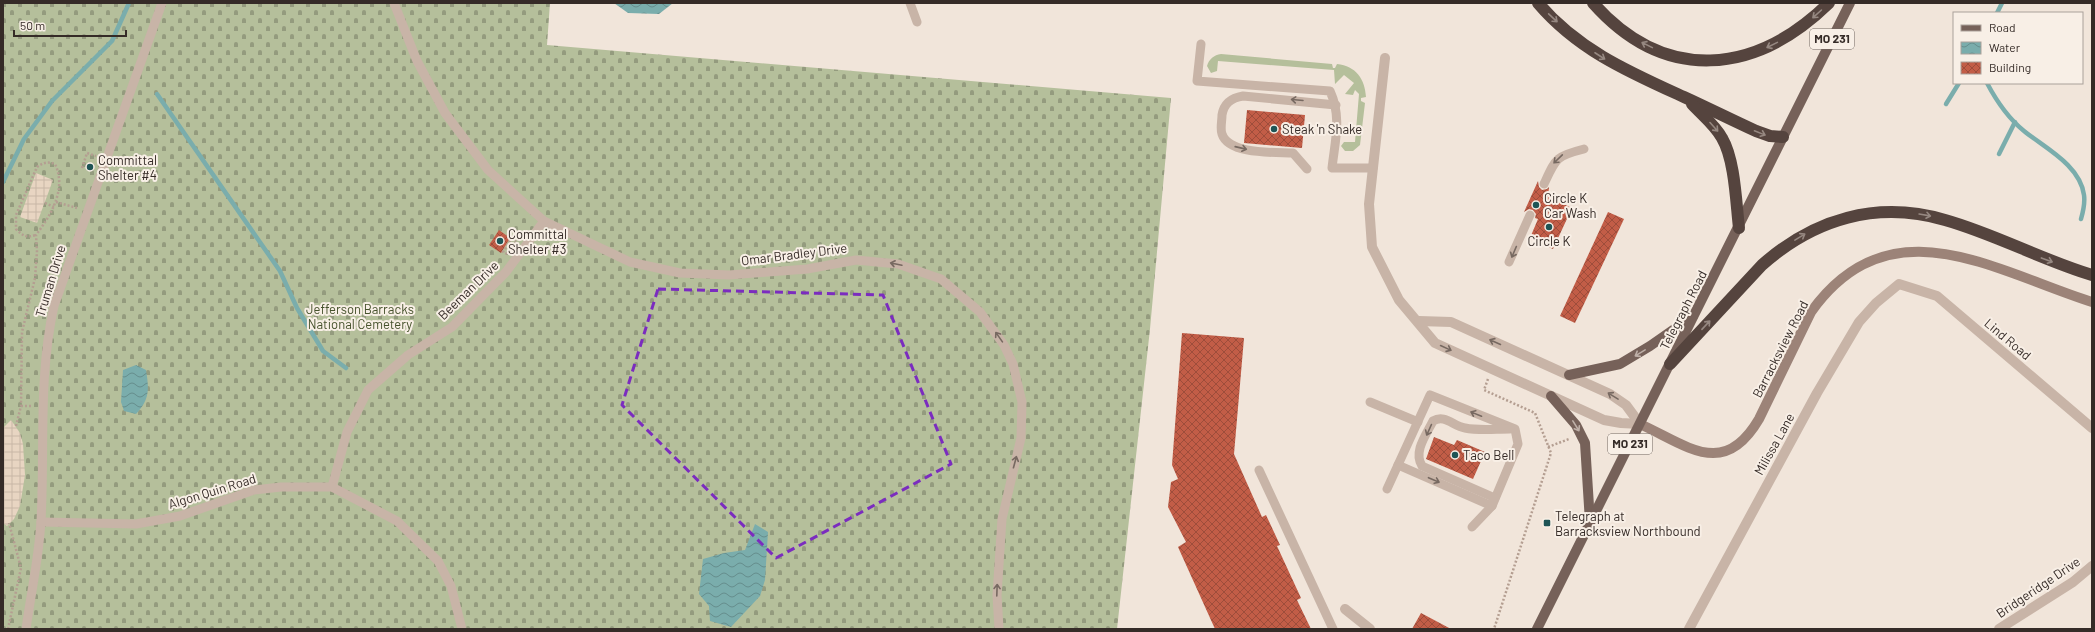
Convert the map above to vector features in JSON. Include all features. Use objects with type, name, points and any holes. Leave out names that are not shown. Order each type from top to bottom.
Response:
[{"type":"highway","points":[[1538,3],[1569,32],[1599,56],[1624,70],[1756,131],[1770,136],[1783,137]]},
{"type":"highway","points":[[1593,3],[1606,18],[1625,34],[1643,44],[1673,55],[1708,60],[1729,59],[1764,50],[1796,32],[1829,3]]},
{"type":"highway","points":[[1687,98],[1717,131],[1728,149],[1739,228]]},
{"type":"highway","points":[[1670,364],[1762,265],[1776,253],[1805,234],[1826,224],[1864,214],[1908,213],[1945,220],[2031,254],[2092,275]]},
{"type":"main road","name":"Telegraph Road","points":[[1537,629],[1739,228],[1850,3]]},
{"type":"main road","points":[[1568,375],[1620,364],[1650,346],[1695,315]]},
{"type":"main road","points":[[1551,396],[1576,425],[1585,443],[1590,524]]},
{"type":"street","name":"Barracksview Road","points":[[1385,58],[1369,204],[1372,247],[1399,300],[1419,321],[1435,343],[1604,420],[1640,424],[1708,453],[1727,452],[1736,448],[1751,434],[1760,419],[1811,312],[1834,285],[1850,271],[1882,257],[1913,251],[1946,253],[1996,267],[2092,302]]},
{"type":"street","name":"Lind Road","points":[[1899,284],[1937,296],[2092,428]]},
{"type":"street","name":"Milissa Lane","points":[[1689,629],[1817,393],[1859,322],[1876,303],[1899,284]]},
{"type":"street","points":[[1419,321],[1451,322],[1610,394],[1626,405],[1640,424]]},
{"type":"street","name":"Bridgeridge Drive","points":[[1999,629],[2073,582],[2092,566]]},
{"type":"street","points":[[1345,608],[1370,629]]},
{"type":"lane","name":"Truman Drive","points":[[26,629],[41,522],[44,364],[46,345],[54,306],[162,3]]},
{"type":"lane","name":"Omar Bradley Drive","points":[[394,3],[417,61],[445,114],[488,170],[544,221],[630,262],[680,273],[729,275],[807,269],[856,260],[876,260],[898,264],[941,279],[980,312],[1004,345],[1013,364],[1022,402],[1021,438],[1002,519],[997,595],[999,629]]},
{"type":"lane","points":[[910,3],[917,22]]},
{"type":"lane","points":[[1201,44],[1197,81],[1330,91],[1336,105],[1337,114],[1332,168],[1372,168]]},
{"type":"lane","points":[[1307,168],[1293,153],[1248,150],[1234,147],[1225,140],[1221,133],[1223,113],[1226,105],[1232,98],[1243,96],[1336,105]]},
{"type":"lane","points":[[1544,184],[1554,163],[1563,154],[1584,149]]},
{"type":"lane","points":[[1509,262],[1530,215]]},
{"type":"lane","name":"Beeman Drive","points":[[332,487],[347,432],[368,390],[408,355],[452,327],[506,272],[544,221]]},
{"type":"lane","points":[[1387,490],[1430,395],[1515,429]]},
{"type":"lane","points":[[1370,402],[1418,422]]},
{"type":"lane","points":[[1494,502],[1422,466],[1418,460],[1418,453],[1432,421],[1437,418],[1442,418],[1464,428],[1515,429]]},
{"type":"lane","points":[[1472,527],[1494,502],[1518,444],[1515,429]]},
{"type":"lane","points":[[1398,465],[1494,502]]},
{"type":"lane","points":[[1259,470],[1333,629]]},
{"type":"lane","name":"Algon Quin Road","points":[[41,522],[136,524],[180,516],[254,490],[281,487],[332,487],[397,521],[438,561],[451,586],[462,629]]},
{"type":"path","points":[[82,168],[87,153],[106,159]]},
{"type":"path","points":[[16,426],[21,406],[22,332],[35,278],[37,251],[36,236],[50,216],[56,202],[59,173],[55,164],[49,162],[42,163],[36,167],[16,215],[16,229],[22,235],[28,237],[36,236]]},
{"type":"path","points":[[56,202],[87,211]]},
{"type":"path","points":[[45,203],[54,207]]},
{"type":"path","points":[[1493,370],[1484,390],[1535,413],[1551,453],[1494,629]]},
{"type":"path","points":[[1548,447],[1574,437]]},
{"type":"path","points":[[8,629],[21,568],[9,523]]},
{"type":"highlighted area","points":[[658,289],[883,295],[951,464],[776,558],[622,405]]},
{"type":"green space","name":"Jefferson Barracks National Cemetery","points":[[3,3],[550,3],[547,45],[1171,98],[1150,329],[1117,629],[3,629]]},
{"type":"green space","points":[[1221,54],[1332,64],[1333,68],[1335,68],[1337,64],[1349,67],[1358,74],[1361,79],[1364,85],[1366,97],[1361,98],[1361,101],[1365,103],[1360,145],[1353,151],[1345,151],[1341,146],[1344,142],[1355,142],[1359,94],[1355,90],[1353,95],[1345,94],[1354,83],[1344,75],[1335,84],[1334,70],[1218,61],[1217,71],[1211,73],[1207,66],[1210,59]]},
{"type":"shaded area","points":[[36,173],[53,180],[37,223],[20,217]]},
{"type":"shaded area","points":[[11,420],[20,433],[23,444],[25,475],[20,506],[14,519],[7,526],[3,523],[3,428]]},
{"type":"water","points":[[614,3],[673,3],[659,14],[628,13]]},
{"type":"water","points":[[136,365],[146,370],[148,388],[144,403],[136,414],[124,411],[121,402],[123,370]]},
{"type":"water","points":[[755,524],[768,532],[765,580],[760,596],[731,627],[710,621],[709,606],[699,594],[703,559],[724,553],[745,550]]},
{"type":"building","name":"Steak 'n Shake","points":[[1247,110],[1305,115],[1302,148],[1244,143]]},
{"type":"building","name":"Circle K","points":[[1538,181],[1539,187],[1542,190],[1549,187],[1548,197],[1572,208],[1553,249],[1530,238],[1538,219],[1535,218],[1536,214],[1533,210],[1529,209],[1524,212]]},
{"type":"building","name":"Circle K","points":[[1608,212],[1624,219],[1575,323],[1560,316]]},
{"type":"building","name":"Committal Shelter #3","points":[[499,230],[510,238],[501,253],[489,245]]},
{"type":"building","points":[[1182,333],[1244,338],[1234,454],[1262,517],[1266,515],[1280,545],[1277,546],[1301,598],[1297,600],[1311,629],[1215,629],[1178,547],[1186,542],[1168,507],[1171,482],[1178,479],[1172,465]]},
{"type":"building","name":"Taco Bell","points":[[1434,437],[1454,445],[1457,440],[1485,452],[1473,479],[1426,459]]},
{"type":"building","points":[[1421,613],[1451,629],[1412,629]]},
{"type":"waterway","points":[[3,182],[24,139],[52,101],[112,41],[129,3]]},
{"type":"waterway","points":[[1998,12],[2002,3]]},
{"type":"waterway","points":[[1946,104],[1958,84]]},
{"type":"waterway","points":[[1988,84],[1999,103],[2013,121],[2060,158],[2076,175],[2081,184],[2084,195],[2084,207],[2081,219]]},
{"type":"waterway","points":[[157,94],[280,271],[297,308],[323,351],[346,368]]},
{"type":"waterway","points":[[1999,154],[2015,122]]},
{"type":"place","name":"Steak 'n Shake","points":[[1274,129]]},
{"type":"place","name":"Committal Shelter #4","points":[[90,167]]},
{"type":"place","name":"Circle K Car Wash","points":[[1536,205]]},
{"type":"place","name":"Circle K","points":[[1549,227]]},
{"type":"place","name":"Committal Shelter #3","points":[[500,241]]},
{"type":"place","name":"Taco Bell","points":[[1455,455]]},
{"type":"place","name":"Telegraph at Barracksview Northbound","points":[[1547,523]]}]
